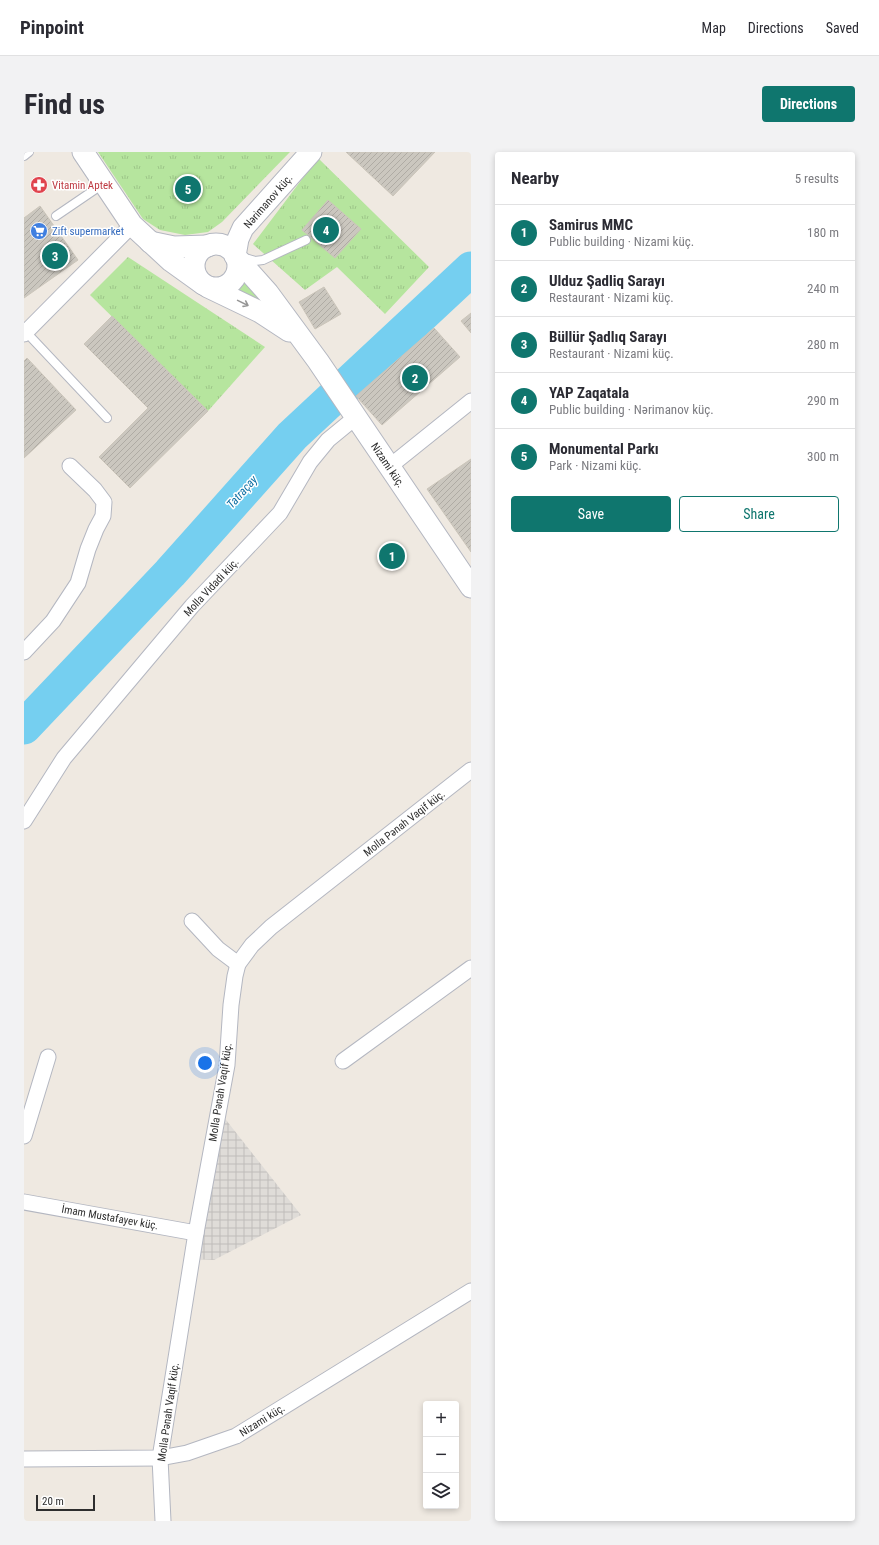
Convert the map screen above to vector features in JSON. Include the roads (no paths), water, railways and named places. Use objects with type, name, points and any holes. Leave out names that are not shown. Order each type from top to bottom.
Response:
[{"type":"main road","points":[[83,152],[132,225],[171,261],[206,285],[260,312],[304,343]]},
{"type":"main road","name":"Nərimanov küç.","points":[[235,256],[238,239],[243,228],[311,152]]},
{"type":"main road","points":[[150,242],[174,247],[214,245],[226,247],[238,261],[237,273],[230,283],[220,288],[206,285],[198,279],[194,267],[198,254],[208,246]]},
{"type":"main road","name":"Nizami küç.","points":[[235,256],[268,293],[304,343],[471,587]]},
{"type":"street","points":[[25,333],[132,225]]},
{"type":"street","points":[[389,467],[471,401]]},
{"type":"street","name":"Molla Vidadi küç.","points":[[24,821],[64,758],[192,606],[280,513],[310,462],[328,440],[356,417]]},
{"type":"street","points":[[24,652],[53,621],[78,583],[88,549],[103,516],[104,502],[95,490],[70,466]]},
{"type":"street","name":"Molla Pənah Vaqif küç.","points":[[163,1521],[160,1458],[196,1233],[226,1065],[231,1005],[238,964],[252,945],[271,927],[471,770]]},
{"type":"street","points":[[192,921],[218,949],[238,964]]},
{"type":"street","points":[[343,1061],[471,968]]},
{"type":"street","points":[[24,1136],[48,1057]]},
{"type":"street","name":"İmam Mustafayev küç.","points":[[24,1202],[196,1233]]},
{"type":"street","name":"Nizami küç.","points":[[24,1459],[160,1458],[187,1453],[236,1436],[471,1291]]},
{"type":"lane","points":[[24,156],[29,152]]},
{"type":"lane","points":[[56,216],[104,183]]},
{"type":"lane","points":[[235,256],[255,261],[262,260],[306,240]]},
{"type":"lane","points":[[25,333],[106,418]]},
{"type":"waterway","name":"Tatraçay","points":[[24,727],[170,573],[292,436],[471,269]]},
{"type":"place","name":"Vitamin Aptek","points":[[39,185]]},
{"type":"place","name":"Monumental Parkı","points":[[188,189]]},
{"type":"place","name":"YAP Zaqatala","points":[[326,230]]},
{"type":"place","name":"Zift supermarket","points":[[39,231]]},
{"type":"place","name":"Büllür Şadlıq Sarayı","points":[[55,256]]},
{"type":"place","name":"Ulduz Şadliq Sarayı","points":[[415,378]]},
{"type":"place","name":"Samirus MMC","points":[[392,556]]}]
